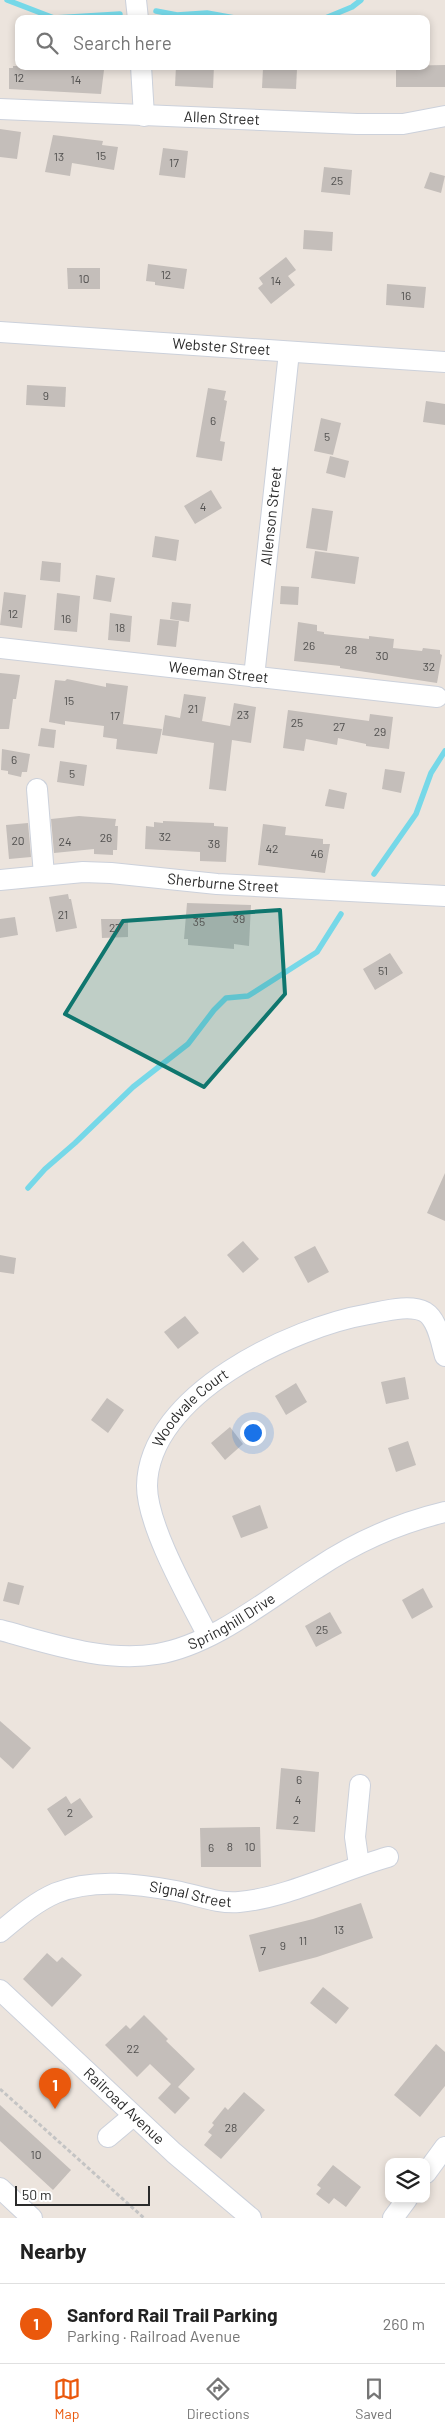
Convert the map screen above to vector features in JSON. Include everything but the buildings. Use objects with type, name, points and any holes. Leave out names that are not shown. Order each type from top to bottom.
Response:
[{"type":"street","points":[[136,0],[138,15]]},
{"type":"street","points":[[142,70],[144,116]]},
{"type":"street","name":"Allen Street","points":[[0,109],[357,124],[403,124],[445,116]]},
{"type":"street","name":"Webster Street","points":[[0,332],[445,362]]},
{"type":"street","name":"Allenson Street","points":[[254,677],[289,352]]},
{"type":"street","name":"Weeman Street","points":[[0,648],[437,697]]},
{"type":"street","points":[[37,789],[44,875]]},
{"type":"street","name":"Sherburne Street","points":[[0,880],[44,875],[111,873],[217,884],[445,896]]},
{"type":"street","name":"Woodvale Court","points":[[208,1636],[176,1574],[150,1508],[147,1486],[151,1462],[168,1426],[196,1396],[268,1347],[307,1330],[347,1318],[394,1310],[420,1310],[432,1319],[445,1356]]},
{"type":"street","name":"Springhill Drive","points":[[0,1630],[82,1650],[118,1656],[155,1654],[177,1650],[208,1636],[348,1548],[402,1525],[445,1512]]},
{"type":"street","points":[[359,1865],[355,1837],[360,1784]]},
{"type":"street","name":"Signal Street","points":[[0,1932],[40,1901],[57,1892],[77,1888],[104,1884],[135,1884],[208,1899],[239,1902],[312,1883],[359,1865],[388,1857]]},
{"type":"street","name":"Railroad Avenue","points":[[0,1990],[133,2116],[251,2218]]},
{"type":"street","points":[[108,2137],[133,2116]]},
{"type":"street","points":[[430,2168],[445,2147]]},
{"type":"street","points":[[0,2188],[32,2218]]},
{"type":"street","points":[[393,2218],[404,2203]]},
{"type":"path","points":[[0,2089],[144,2218]]},
{"type":"highlighted area","points":[[280,910],[285,994],[204,1087],[65,1014],[123,921]]},
{"type":"waterway","points":[[7,0],[46,15]]},
{"type":"waterway","points":[[333,15],[352,7],[361,0]]},
{"type":"waterway","points":[[156,11],[177,15]]},
{"type":"waterway","points":[[177,15],[207,13],[218,15]]},
{"type":"waterway","points":[[104,15],[120,14]]},
{"type":"waterway","points":[[374,874],[416,814],[431,773],[445,751]]},
{"type":"waterway","points":[[28,1188],[45,1169],[133,1087],[188,1044],[214,1010],[226,998],[248,996],[317,952],[341,914]]},
{"type":"place","name":"Sanford Rail Trail Parking","points":[[55,2109]]}]
